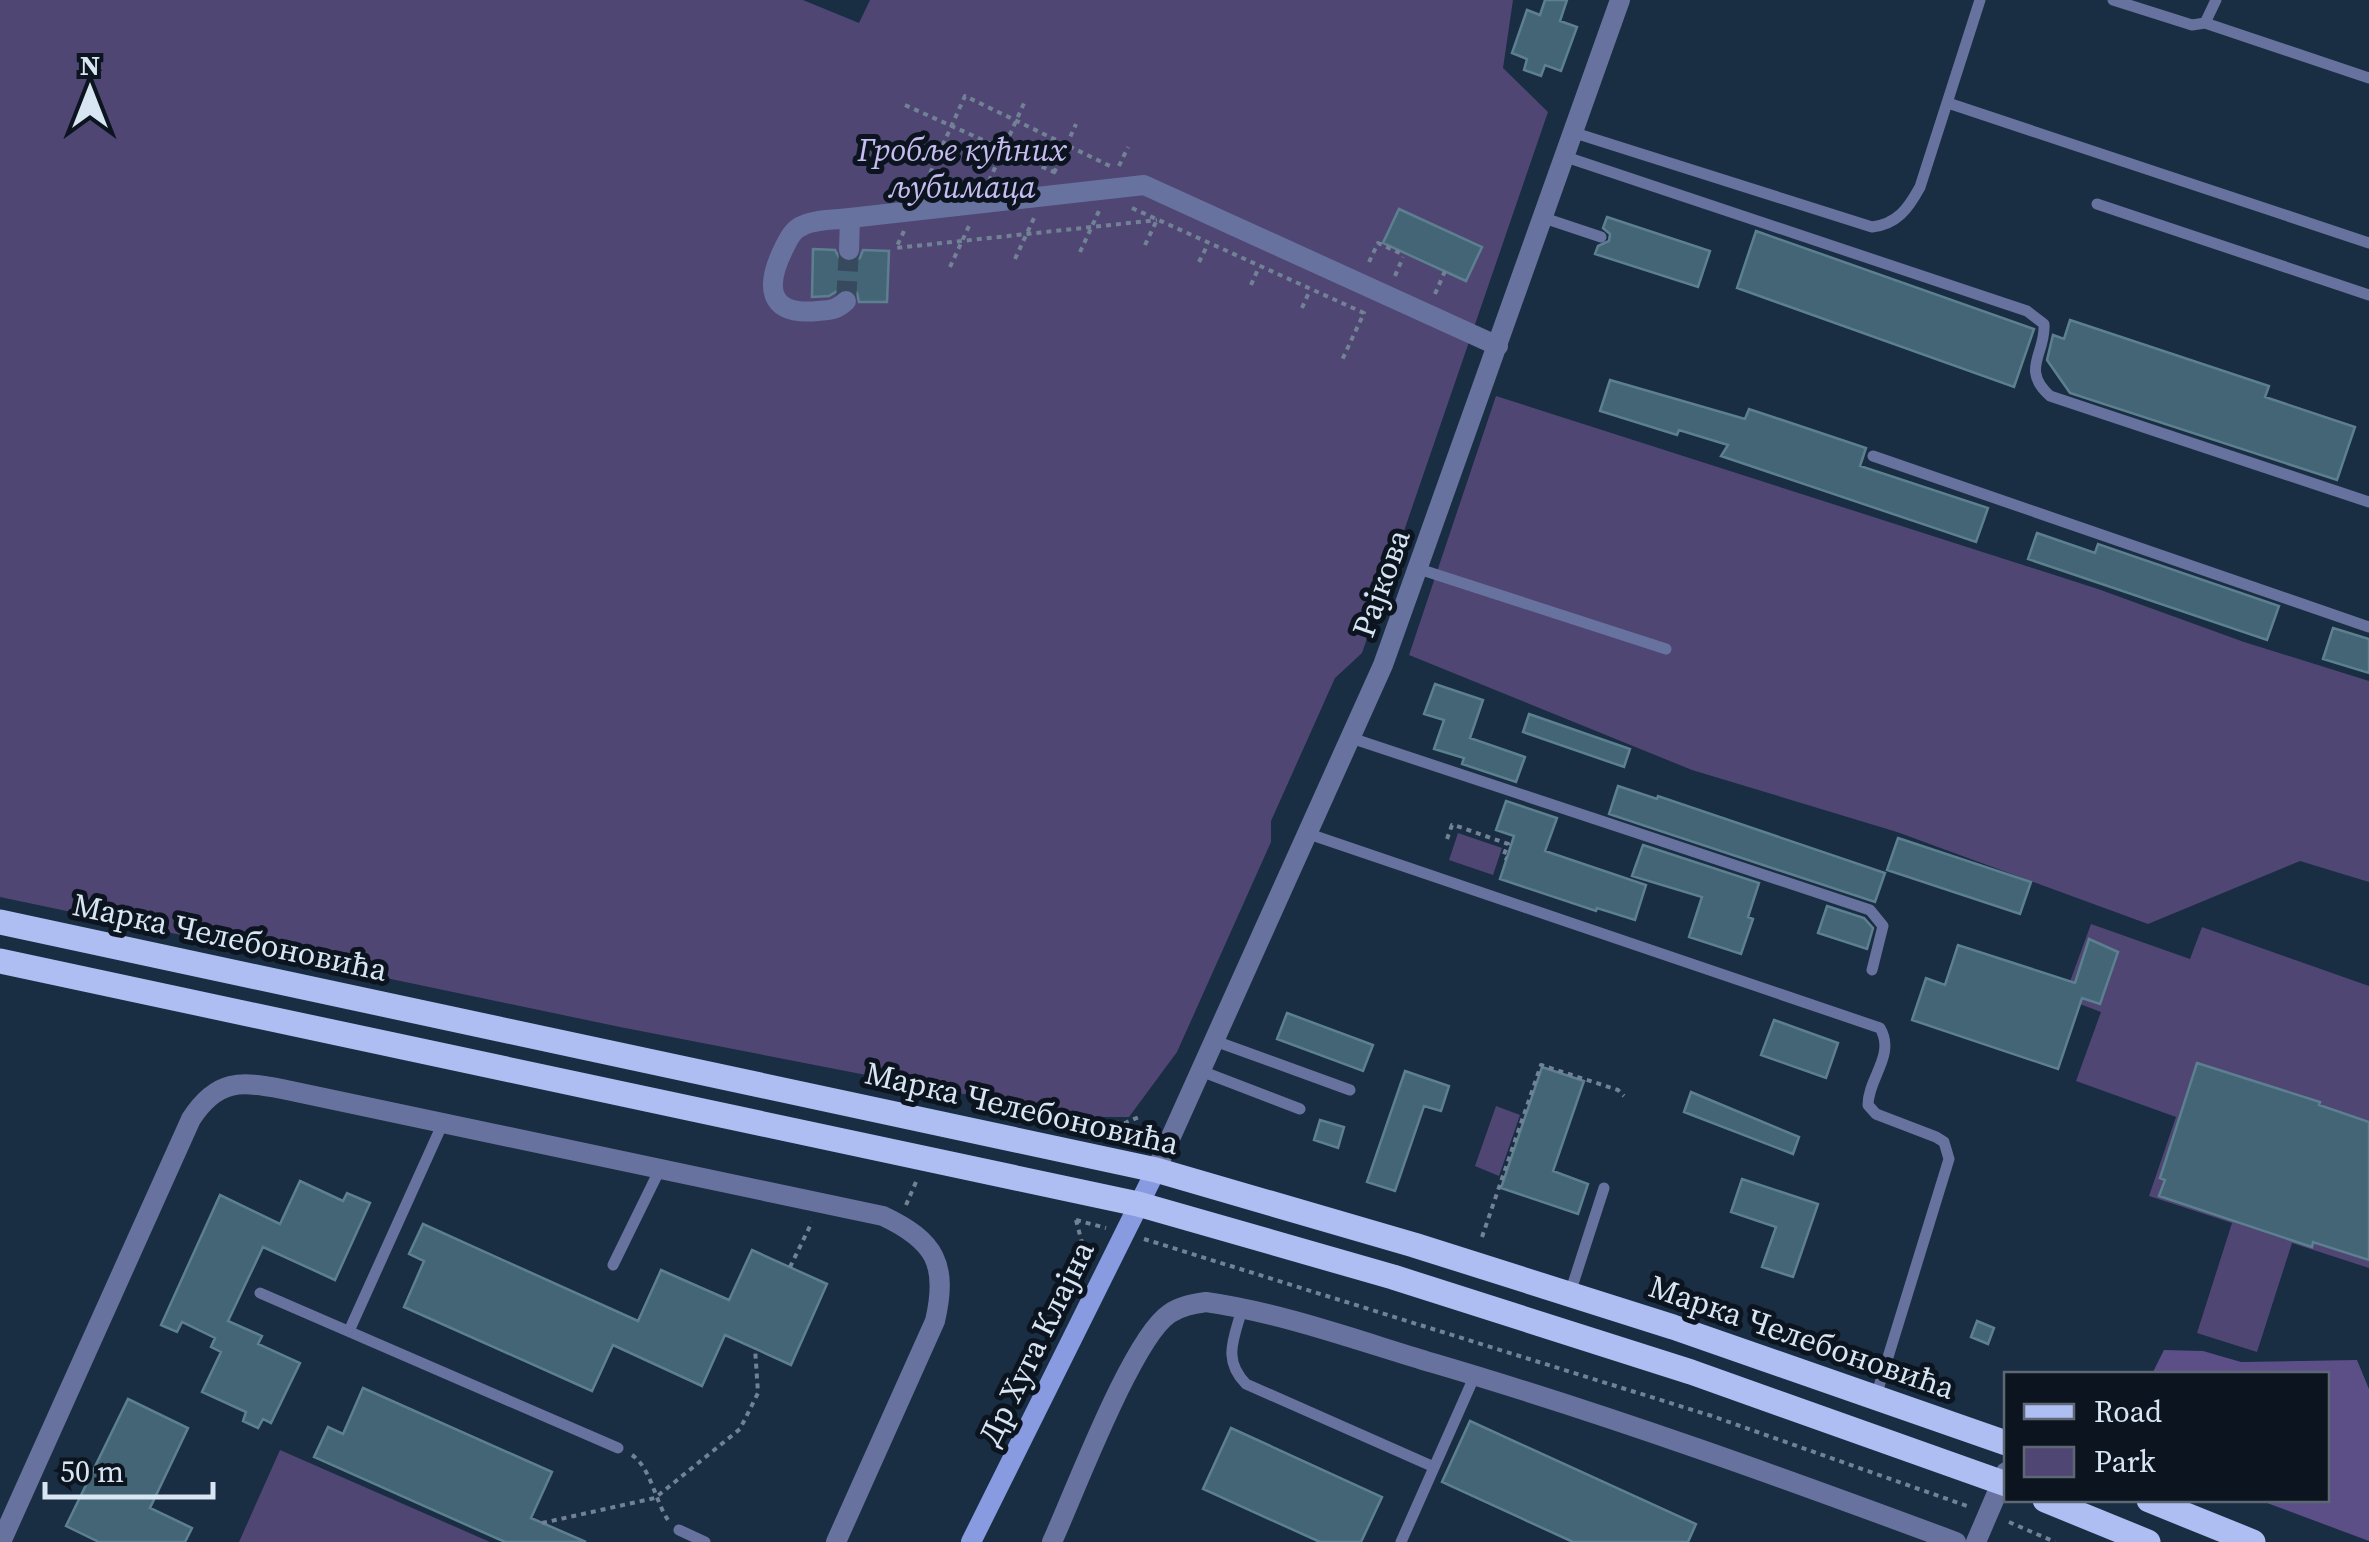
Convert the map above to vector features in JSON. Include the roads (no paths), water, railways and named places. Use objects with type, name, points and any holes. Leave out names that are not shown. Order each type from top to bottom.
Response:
[{"type":"main road","name":"Марка Челебоновића","points":[[0,922],[1156,1170],[1570,1294],[2004,1442]]},
{"type":"main road","name":"Марка Челебоновића","points":[[0,961],[1138,1204],[1393,1276],[2004,1480]]},
{"type":"main road","name":"Др Хуга Клајна","points":[[970,1542],[1156,1170]]},
{"type":"main road","points":[[2050,1502],[2148,1542]]},
{"type":"main road","points":[[2154,1502],[2253,1542]]},
{"type":"street","name":"Рајкова","points":[[1156,1170],[1383,665],[1620,0]]},
{"type":"street","points":[[846,301],[834,310],[790,310],[780,304],[771,282],[772,271],[794,231],[813,222],[1144,186],[1498,346]]},
{"type":"street","points":[[849,250],[850,218]]},
{"type":"street","points":[[2,1542],[185,1133],[202,1103],[226,1086],[240,1084],[883,1216],[917,1235],[938,1266],[942,1290],[936,1321],[836,1542]]},
{"type":"street","points":[[1052,1542],[1139,1348],[1168,1314],[1206,1302],[1475,1376],[1776,1474],[1956,1542]]},
{"type":"street","name":"Марка Челебоновића","points":[[1976,1542],[2004,1482]]},
{"type":"lane","points":[[1574,133],[1872,226],[1898,219],[1920,187],[1980,0]]},
{"type":"lane","points":[[2114,0],[2192,25],[2205,23],[2369,78]]},
{"type":"lane","points":[[2205,23],[2216,0]]},
{"type":"lane","points":[[1948,103],[2369,242]]},
{"type":"lane","points":[[1566,157],[2027,310],[2044,324],[2045,334],[2034,366],[2037,380],[2050,396],[2369,502]]},
{"type":"lane","points":[[2097,204],[2369,295]]},
{"type":"lane","points":[[1544,218],[1600,236]]},
{"type":"lane","points":[[1873,456],[2369,627]]},
{"type":"lane","points":[[1419,569],[1666,649]]},
{"type":"lane","points":[[1350,738],[1870,910],[1883,926],[1872,970]]},
{"type":"lane","points":[[1309,834],[1880,1028],[1886,1051],[1868,1105],[1876,1114],[1944,1142],[1949,1159],[1876,1396]]},
{"type":"lane","points":[[1215,1041],[1350,1090]]},
{"type":"lane","points":[[1201,1071],[1300,1109]]},
{"type":"lane","points":[[349,1331],[442,1124]]},
{"type":"lane","points":[[613,1265],[660,1169]]},
{"type":"lane","points":[[1570,1294],[1604,1188]]},
{"type":"lane","points":[[260,1293],[618,1448]]},
{"type":"lane","points":[[1242,1309],[1230,1357],[1235,1372],[1246,1384],[1434,1467]]},
{"type":"lane","points":[[1400,1542],[1475,1376]]},
{"type":"lane","points":[[679,1530],[705,1542]]},
{"type":"tunnel","points":[[846,301],[849,250]]},
{"type":"park label","name":"Гробље кућних љубимаца","points":[[962,168]]}]
